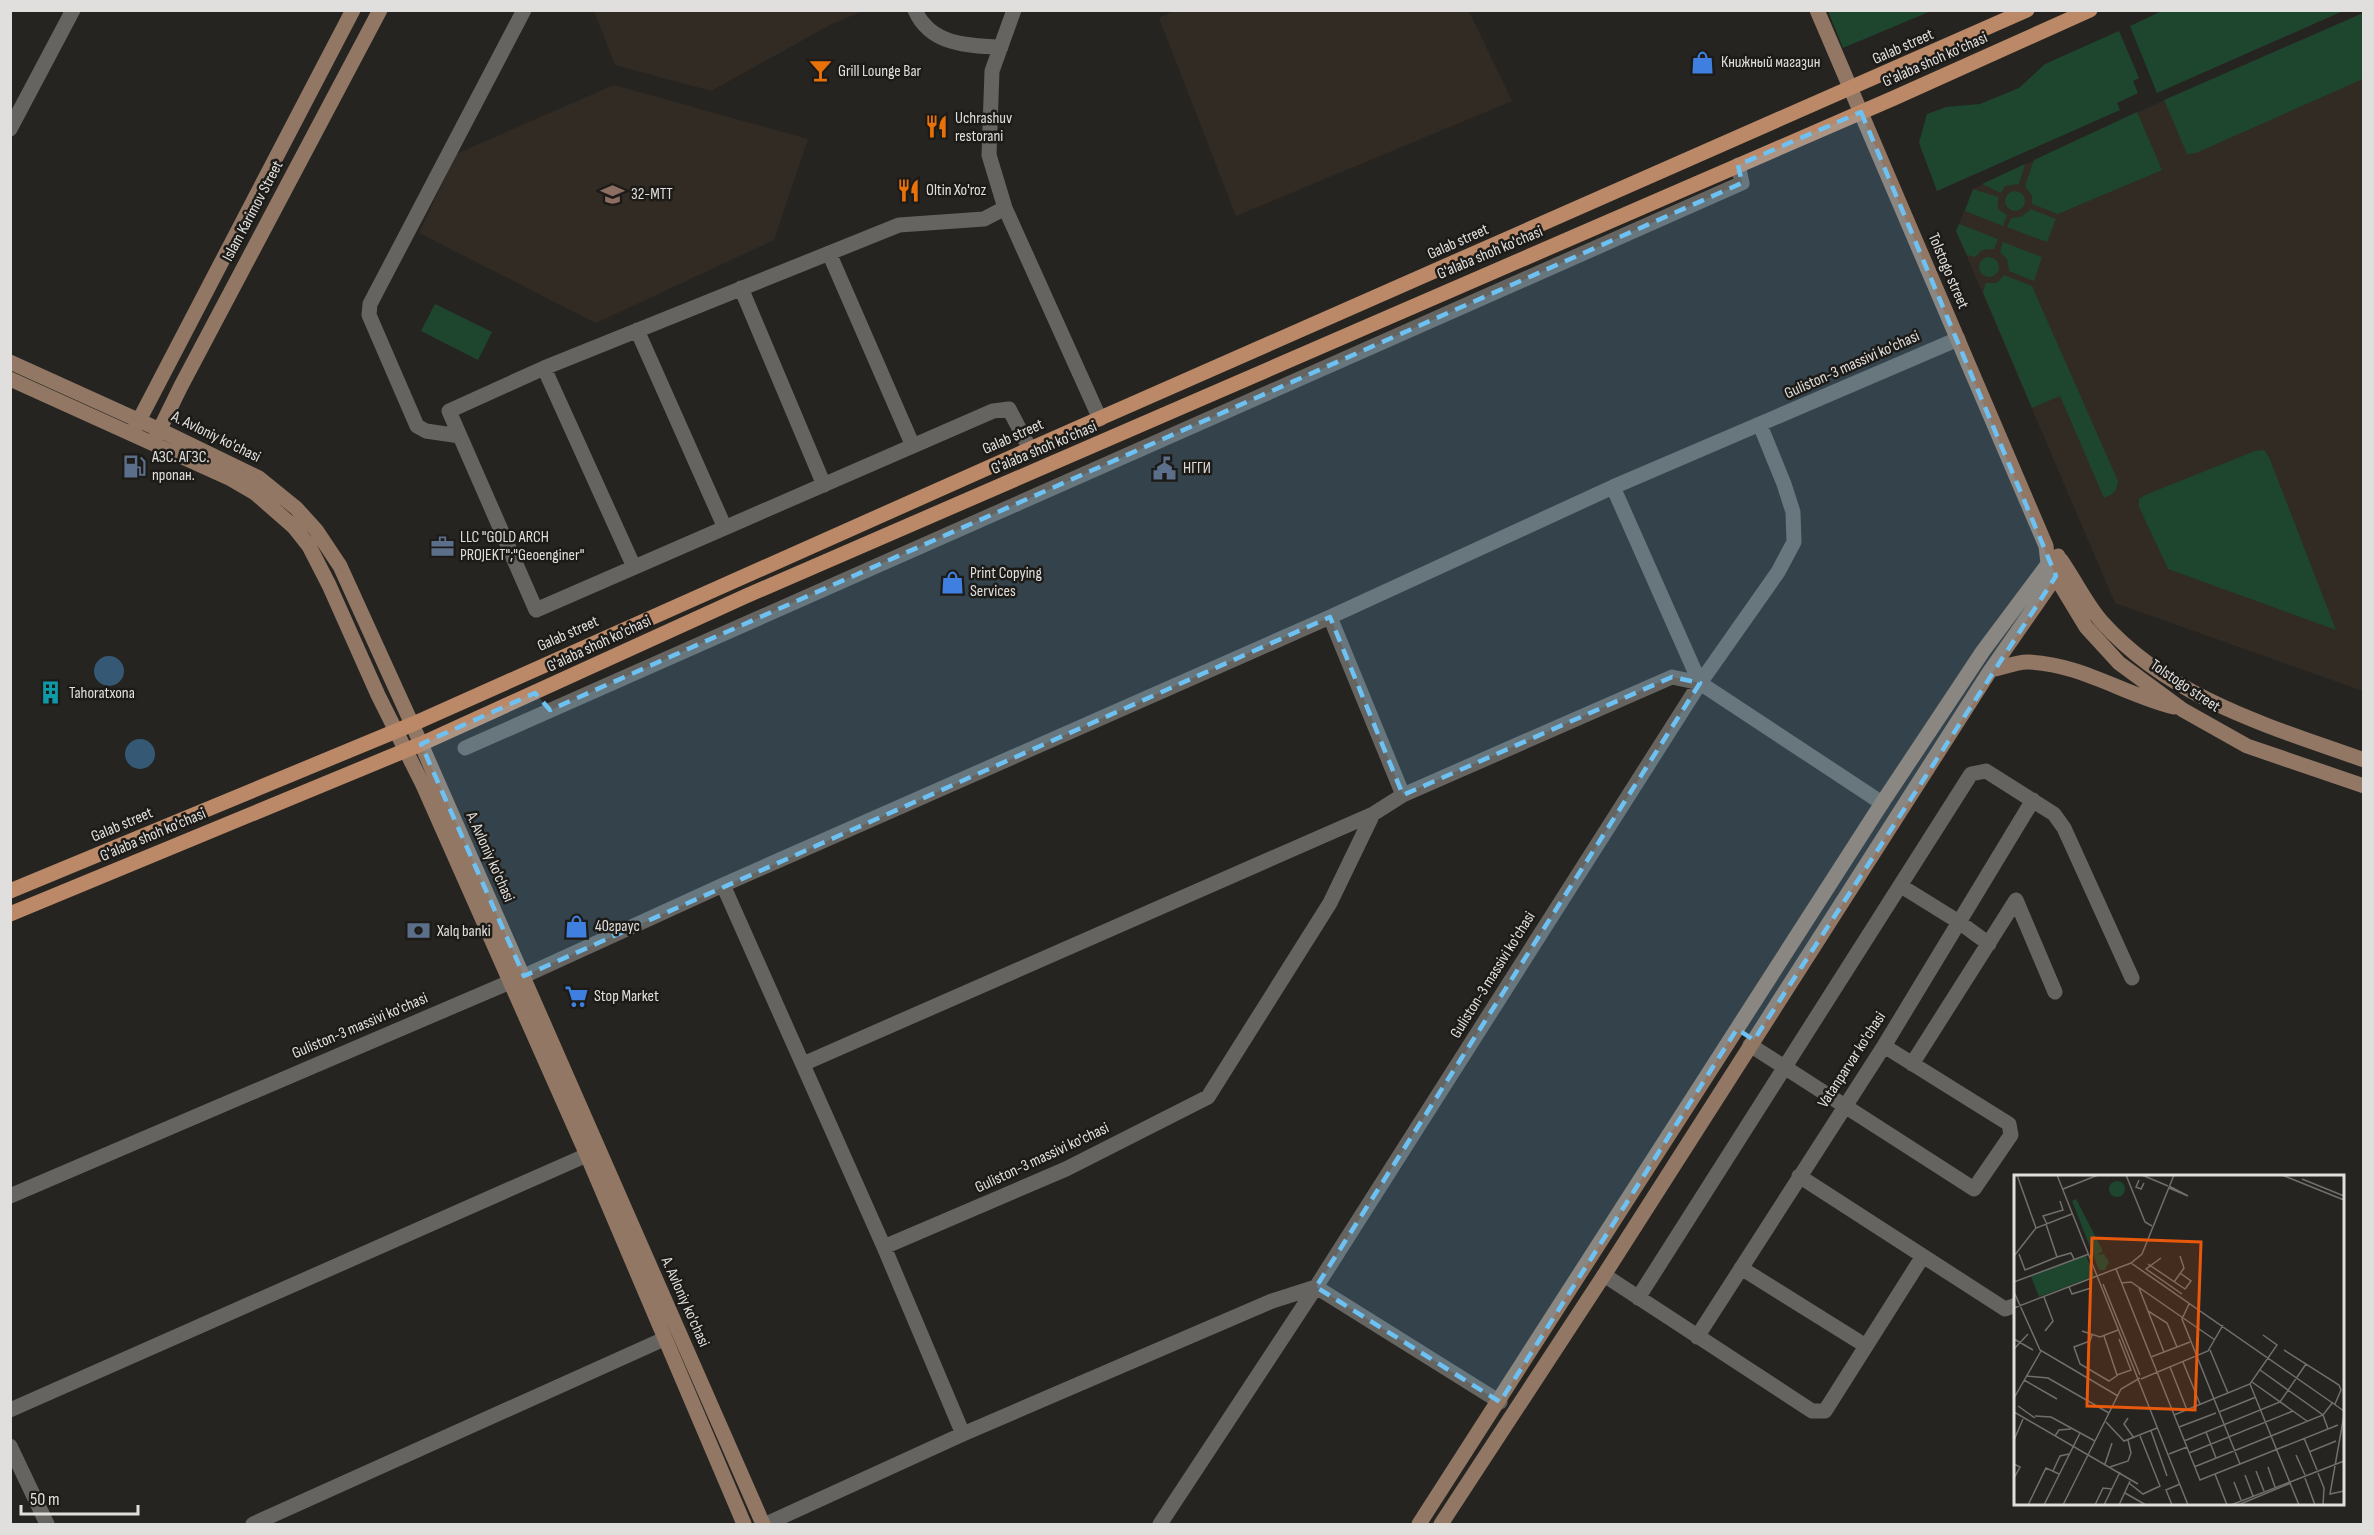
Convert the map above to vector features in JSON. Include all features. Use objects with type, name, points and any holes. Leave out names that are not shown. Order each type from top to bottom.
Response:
[{"type":"main road","name":"Galab street","points":[[10,891],[396,731],[1030,449],[1668,168],[1851,90],[2027,10]]},
{"type":"main road","name":"G'alaba shoh ko'chasi","points":[[10,914],[422,744],[746,596],[1861,112],[2090,10]]},
{"type":"street","points":[[10,129],[73,10]]},
{"type":"street","name":"Islam Karimov Street","points":[[136,427],[352,10]]},
{"type":"street","name":"Islam Karimov Street","points":[[157,436],[181,386],[380,10]]},
{"type":"street","points":[[460,436],[426,431],[417,426],[369,315],[370,303],[524,10]]},
{"type":"street","points":[[915,10],[920,21],[941,39],[964,46],[1001,47]]},
{"type":"street","points":[[1014,10],[993,71],[989,154],[1005,208],[1100,419]]},
{"type":"street","name":"Tolstogo street","points":[[1816,10],[2055,562],[2086,627],[2119,663],[2183,710],[2247,746],[2364,786]]},
{"type":"street","points":[[465,748],[1742,183],[1738,165]]},
{"type":"street","points":[[1005,208],[984,219],[899,225],[544,368],[449,411],[536,610],[993,411],[1009,409],[1030,449]]},
{"type":"street","points":[[829,253],[913,446]]},
{"type":"street","points":[[741,288],[824,485]]},
{"type":"street","points":[[638,330],[725,528]]},
{"type":"street","name":"Guliston-3 massivi ko'chasi","points":[[10,1196],[524,976],[1613,487],[1958,339]]},
{"type":"street","name":"A. Avloniy ko'chasi","points":[[10,362],[136,427]]},
{"type":"street","points":[[544,368],[634,567]]},
{"type":"street","name":"A. Avloniy ko'chasi","points":[[10,379],[136,427],[259,478],[296,508],[316,530],[340,566],[422,744],[764,1524]]},
{"type":"street","name":"Guliston-3 massivi ko'chasi","points":[[1160,1524],[1317,1287],[1700,683],[1778,572],[1794,542],[1793,513],[1760,425]]},
{"type":"street","points":[[1135,428],[1145,447]]},
{"type":"street","name":"A. Avloniy ko'chasi","points":[[157,436],[255,493],[294,527],[309,546],[423,784],[508,981],[587,1155],[744,1524]]},
{"type":"street","points":[[1613,487],[1700,683]]},
{"type":"street","points":[[1441,1524],[1604,1275],[1991,670],[2055,562]]},
{"type":"street","points":[[1419,1524],[1500,1402],[1882,803],[1983,651],[2055,562]]},
{"type":"street","name":"Tolstogo street","points":[[2055,562],[2101,621],[2145,663],[2206,701],[2364,760]]},
{"type":"street","points":[[1330,616],[1403,795]]},
{"type":"street","points":[[1991,670],[2025,662],[2062,667],[2153,702],[2183,710]]},
{"type":"street","points":[[803,1064],[1373,814],[1403,795],[1672,677],[1700,683],[1882,803]]},
{"type":"street","points":[[535,693],[550,710]]},
{"type":"street","points":[[1638,1298],[1971,774],[1986,771],[2054,814],[2064,828],[2132,978]]},
{"type":"street","name":"Vatanparvar ko'chasi","points":[[1697,1337],[1884,1046],[2033,800]]},
{"type":"street","name":"Guliston-3 massivi ko'chasi","points":[[884,1247],[1066,1169],[1208,1097],[1330,903],[1373,814]]},
{"type":"street","points":[[723,885],[884,1247],[963,1434]]},
{"type":"street","points":[[1901,886],[1959,922],[1989,944]]},
{"type":"street","points":[[1912,1064],[2016,900],[2055,992]]},
{"type":"street","points":[[1737,1029],[1786,1068],[1974,1189],[2011,1135],[2009,1124],[1884,1046]]},
{"type":"street","points":[[10,1410],[587,1155]]},
{"type":"street","points":[[1799,1176],[2005,1309],[2014,1306]]},
{"type":"street","points":[[1604,1275],[1812,1412],[1825,1411],[1923,1256]]},
{"type":"street","points":[[1741,1268],[1866,1346]]},
{"type":"street","points":[[764,1524],[963,1434],[1272,1301],[1317,1287],[1500,1402]]},
{"type":"street","points":[[253,1524],[664,1339]]},
{"type":"street","points":[[10,1446],[47,1524]]},
{"type":"highlighted area","points":[[1861,112],[2056,576],[1754,1040],[1737,1029],[1500,1402],[1316,1287],[1700,683],[1672,677],[1403,795],[1330,617],[524,976],[421,744],[535,693],[550,710],[1742,183],[1738,165]]},
{"type":"shaded area","points":[[1176,10],[1469,11],[1512,101],[1236,216],[1159,18]]},
{"type":"shaded area","points":[[594,11],[863,11],[830,25],[711,91],[615,65]]},
{"type":"shaded area","points":[[2363,13],[2363,691],[2115,603],[1956,231],[1973,189],[2147,108]]},
{"type":"shaded area","name":"32-MTT","points":[[614,85],[808,139],[774,240],[596,323],[419,233],[456,154]]},
{"type":"green space","points":[[2164,10],[2343,11],[2157,93],[2130,26]]},
{"type":"green space","points":[[1828,11],[1931,11],[1843,48]]},
{"type":"green space","points":[[2363,13],[2363,79],[2196,153],[2187,154],[2164,100]]},
{"type":"green space","points":[[2119,31],[2139,78],[2133,81],[2138,93],[2117,103],[2120,110],[1937,191],[1919,143],[1927,114],[1946,107],[1980,104],[2019,88],[2045,64]]},
{"type":"green space","points":[[2137,112],[2162,170],[2058,214],[2032,204],[2032,196],[2025,186],[2034,160]]},
{"type":"green space","points":[[2025,164],[2019,184],[2005,186],[2001,193],[1982,184]]},
{"type":"green space","points":[[1973,189],[1998,197],[1998,209],[2007,215],[2003,226],[1965,211]]},
{"type":"green space","points":[[2015,191],[2022,194],[2025,201],[2022,208],[2015,211],[2008,208],[2005,201],[2008,194]]},
{"type":"green space","points":[[2031,209],[2056,219],[2047,242],[2007,227],[2011,218],[2021,217]]},
{"type":"green space","points":[[1959,224],[1998,239],[1994,249],[1982,250],[1975,257],[1967,255],[1956,231]]},
{"type":"green space","points":[[2003,242],[2042,257],[2034,281],[2009,271],[2007,259],[2000,252]]},
{"type":"green space","points":[[1989,257],[1996,260],[1999,267],[1996,274],[1989,277],[1982,274],[1979,267],[1982,260]]},
{"type":"green space","points":[[2004,275],[2032,286],[2118,481],[2116,490],[2107,497],[2104,498],[2060,396],[2032,408],[1983,292],[1986,283],[1997,283]]},
{"type":"green space","points":[[435,304],[492,332],[478,360],[421,331]]},
{"type":"green space","points":[[2264,450],[2269,457],[2336,630],[2168,569],[2139,507],[2139,499],[2145,495],[2255,451]]},
{"type":"water","points":[[109,656],[120,660],[124,671],[120,682],[109,686],[98,682],[94,671],[98,660]]},
{"type":"water","points":[[140,739],[151,743],[155,754],[151,765],[140,769],[129,765],[125,754],[129,743]]},
{"type":"place","name":"Книжный магазин","points":[[1703,62]]},
{"type":"place","name":"Grill Lounge Bar","points":[[820,71]]},
{"type":"place","name":"Uchrashuv restorani","points":[[937,127]]},
{"type":"place","name":"Oltin Xo'roz","points":[[908,190]]},
{"type":"place","name":"32-MTT","points":[[613,194]]},
{"type":"place","name":"АЗС. АГЗС. пропан.","points":[[134,466]]},
{"type":"place","name":"НГГИ","points":[[1165,468]]},
{"type":"place","name":"LLC \"GOLD ARCH PROJEKT\";\"Geoenginer\"","points":[[442,546]]},
{"type":"place","name":"Print Copying Services","points":[[952,582]]},
{"type":"place","name":"Tahoratxona","points":[[51,693]]},
{"type":"place","name":"40граус","points":[[577,926]]},
{"type":"place","name":"Xalq banki","points":[[419,931]]},
{"type":"place","name":"Stop Market","points":[[576,996]]}]
